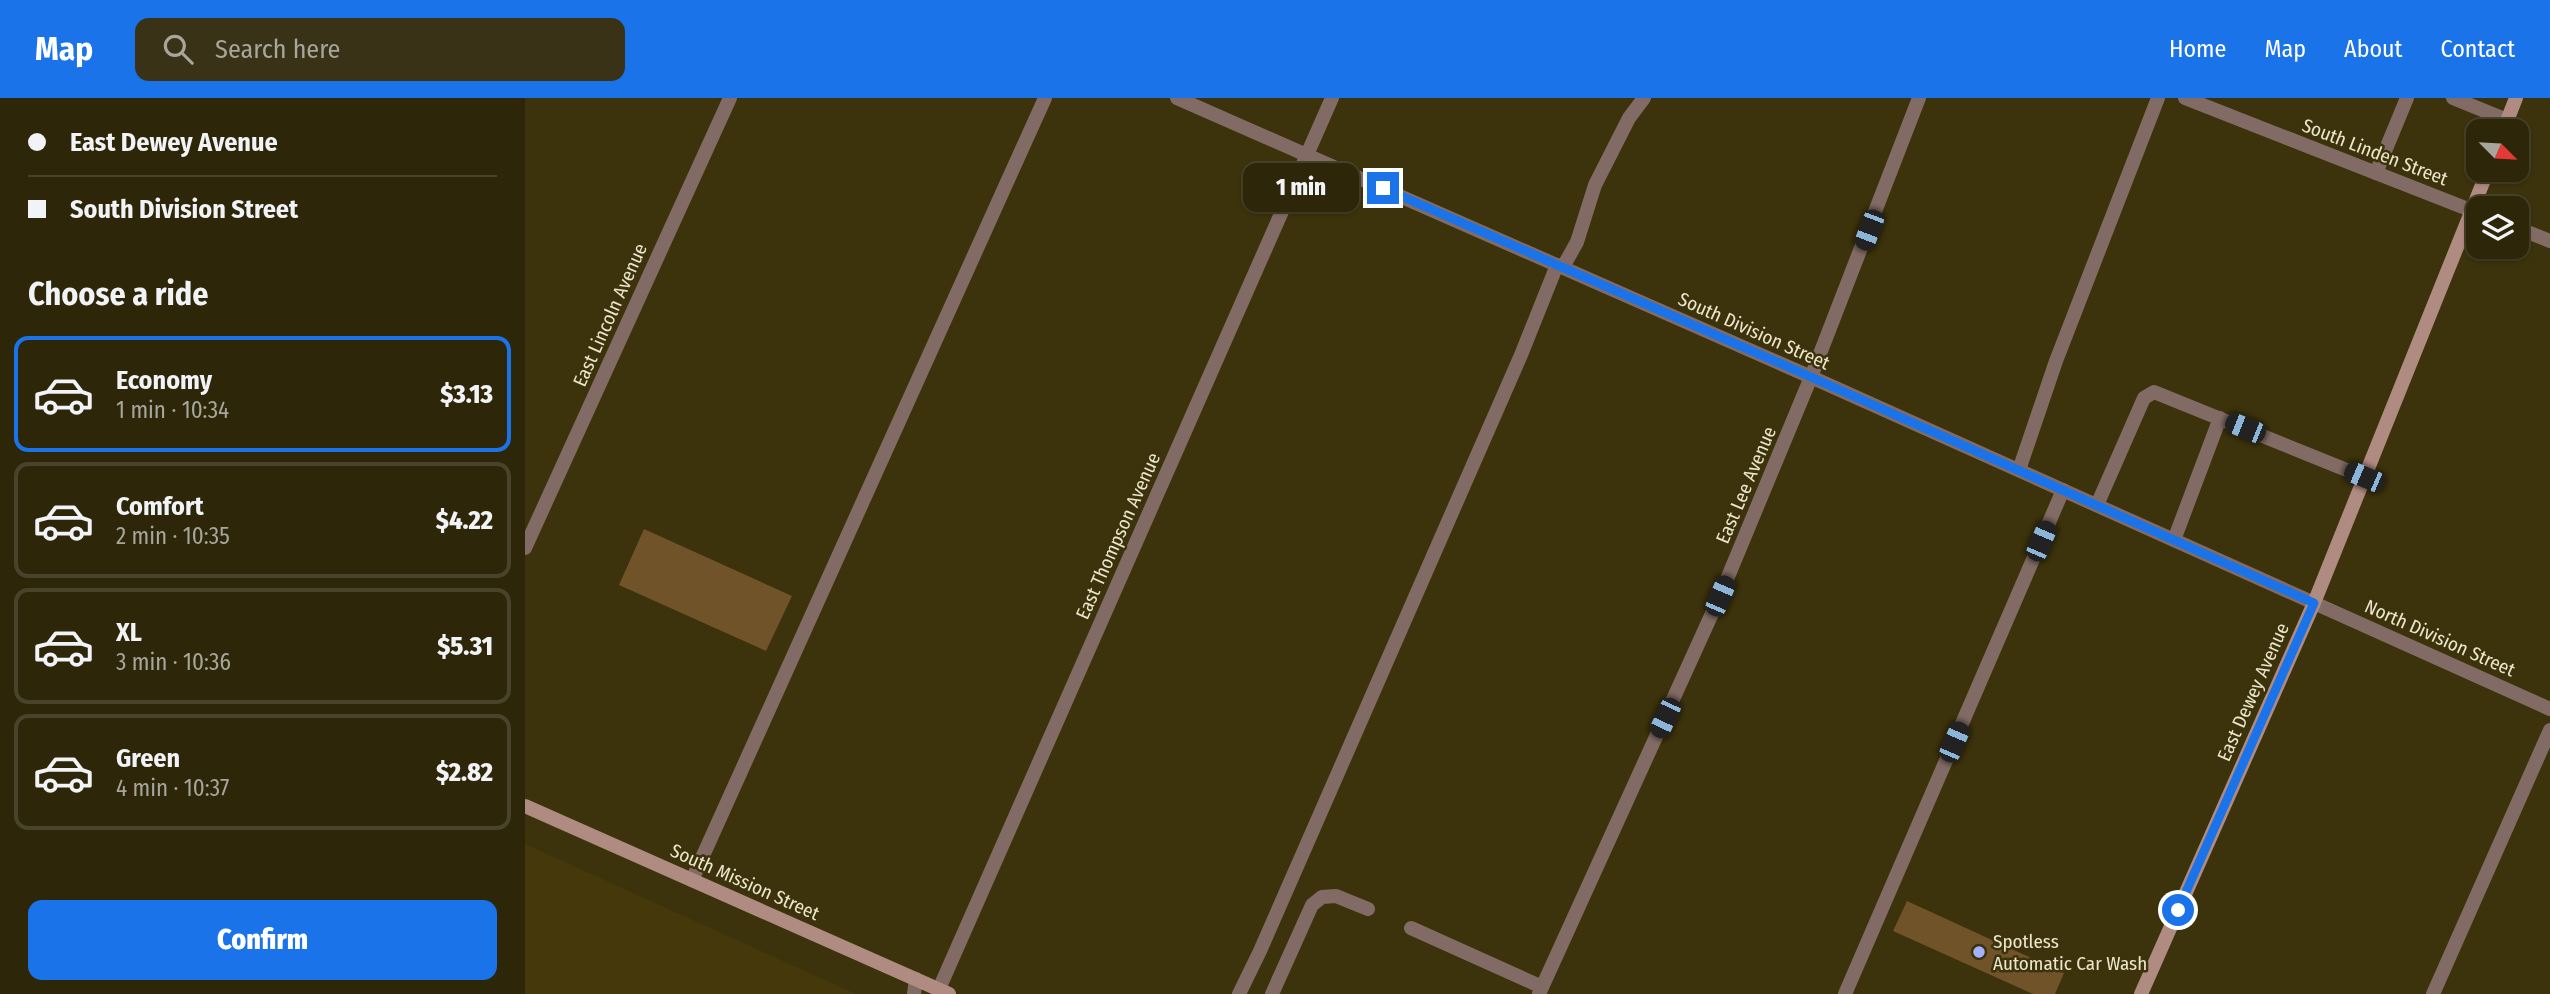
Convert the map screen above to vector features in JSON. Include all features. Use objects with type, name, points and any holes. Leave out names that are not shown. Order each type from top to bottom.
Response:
[{"type":"main road","points":[[2508,119],[2516,98]]},
{"type":"main road","name":"East Dewey Avenue","points":[[2141,994],[2314,603],[2466,233]]},
{"type":"main road","name":"South Mission Street","points":[[525,806],[692,880],[915,986],[944,992]]},
{"type":"street","name":"East Lincoln Avenue","points":[[525,548],[730,98]]},
{"type":"street","points":[[692,880],[1045,98]]},
{"type":"street","name":"South Division Street","points":[[1177,98],[1811,377],[2314,603]]},
{"type":"street","name":"East Thompson Avenue","points":[[944,992],[1332,98]]},
{"type":"street","points":[[1239,994],[1560,266],[1577,242],[1595,185],[1629,118],[1644,98]]},
{"type":"street","name":"East Lee Avenue","points":[[1540,990],[1720,596],[1811,377],[1919,98]]},
{"type":"street","points":[[2019,470],[2056,361],[2158,98]]},
{"type":"street","name":"South Linden Street","points":[[2185,98],[2466,208]]},
{"type":"street","points":[[2376,173],[2407,98]]},
{"type":"street","points":[[2453,98],[2492,119]]},
{"type":"street","points":[[2529,233],[2550,241]]},
{"type":"street","points":[[2097,505],[2144,398],[2154,392],[2364,477]]},
{"type":"street","points":[[2174,540],[2220,418]]},
{"type":"street","points":[[1845,994],[2063,490]]},
{"type":"street","name":"North Division Street","points":[[2314,603],[2550,709]]},
{"type":"street","points":[[2433,994],[2550,730]]},
{"type":"street","points":[[1272,994],[1312,905],[1322,897],[1336,896],[1368,909]]},
{"type":"street","points":[[1411,928],[1540,990]]},
{"type":"shaded area","points":[[525,844],[856,994],[525,994]]},
{"type":"building","points":[[644,529],[792,596],[766,651],[619,585]]},
{"type":"building","name":"Spotless Automatic Car Wash","points":[[1907,901],[2064,973],[2055,994],[2033,994],[1893,931]]},
{"type":"place","name":"Spotless Automatic Car Wash","points":[[1979,952]]},
{"type":"route","points":[[1383,188],[2314,603],[2178,910]]}]
